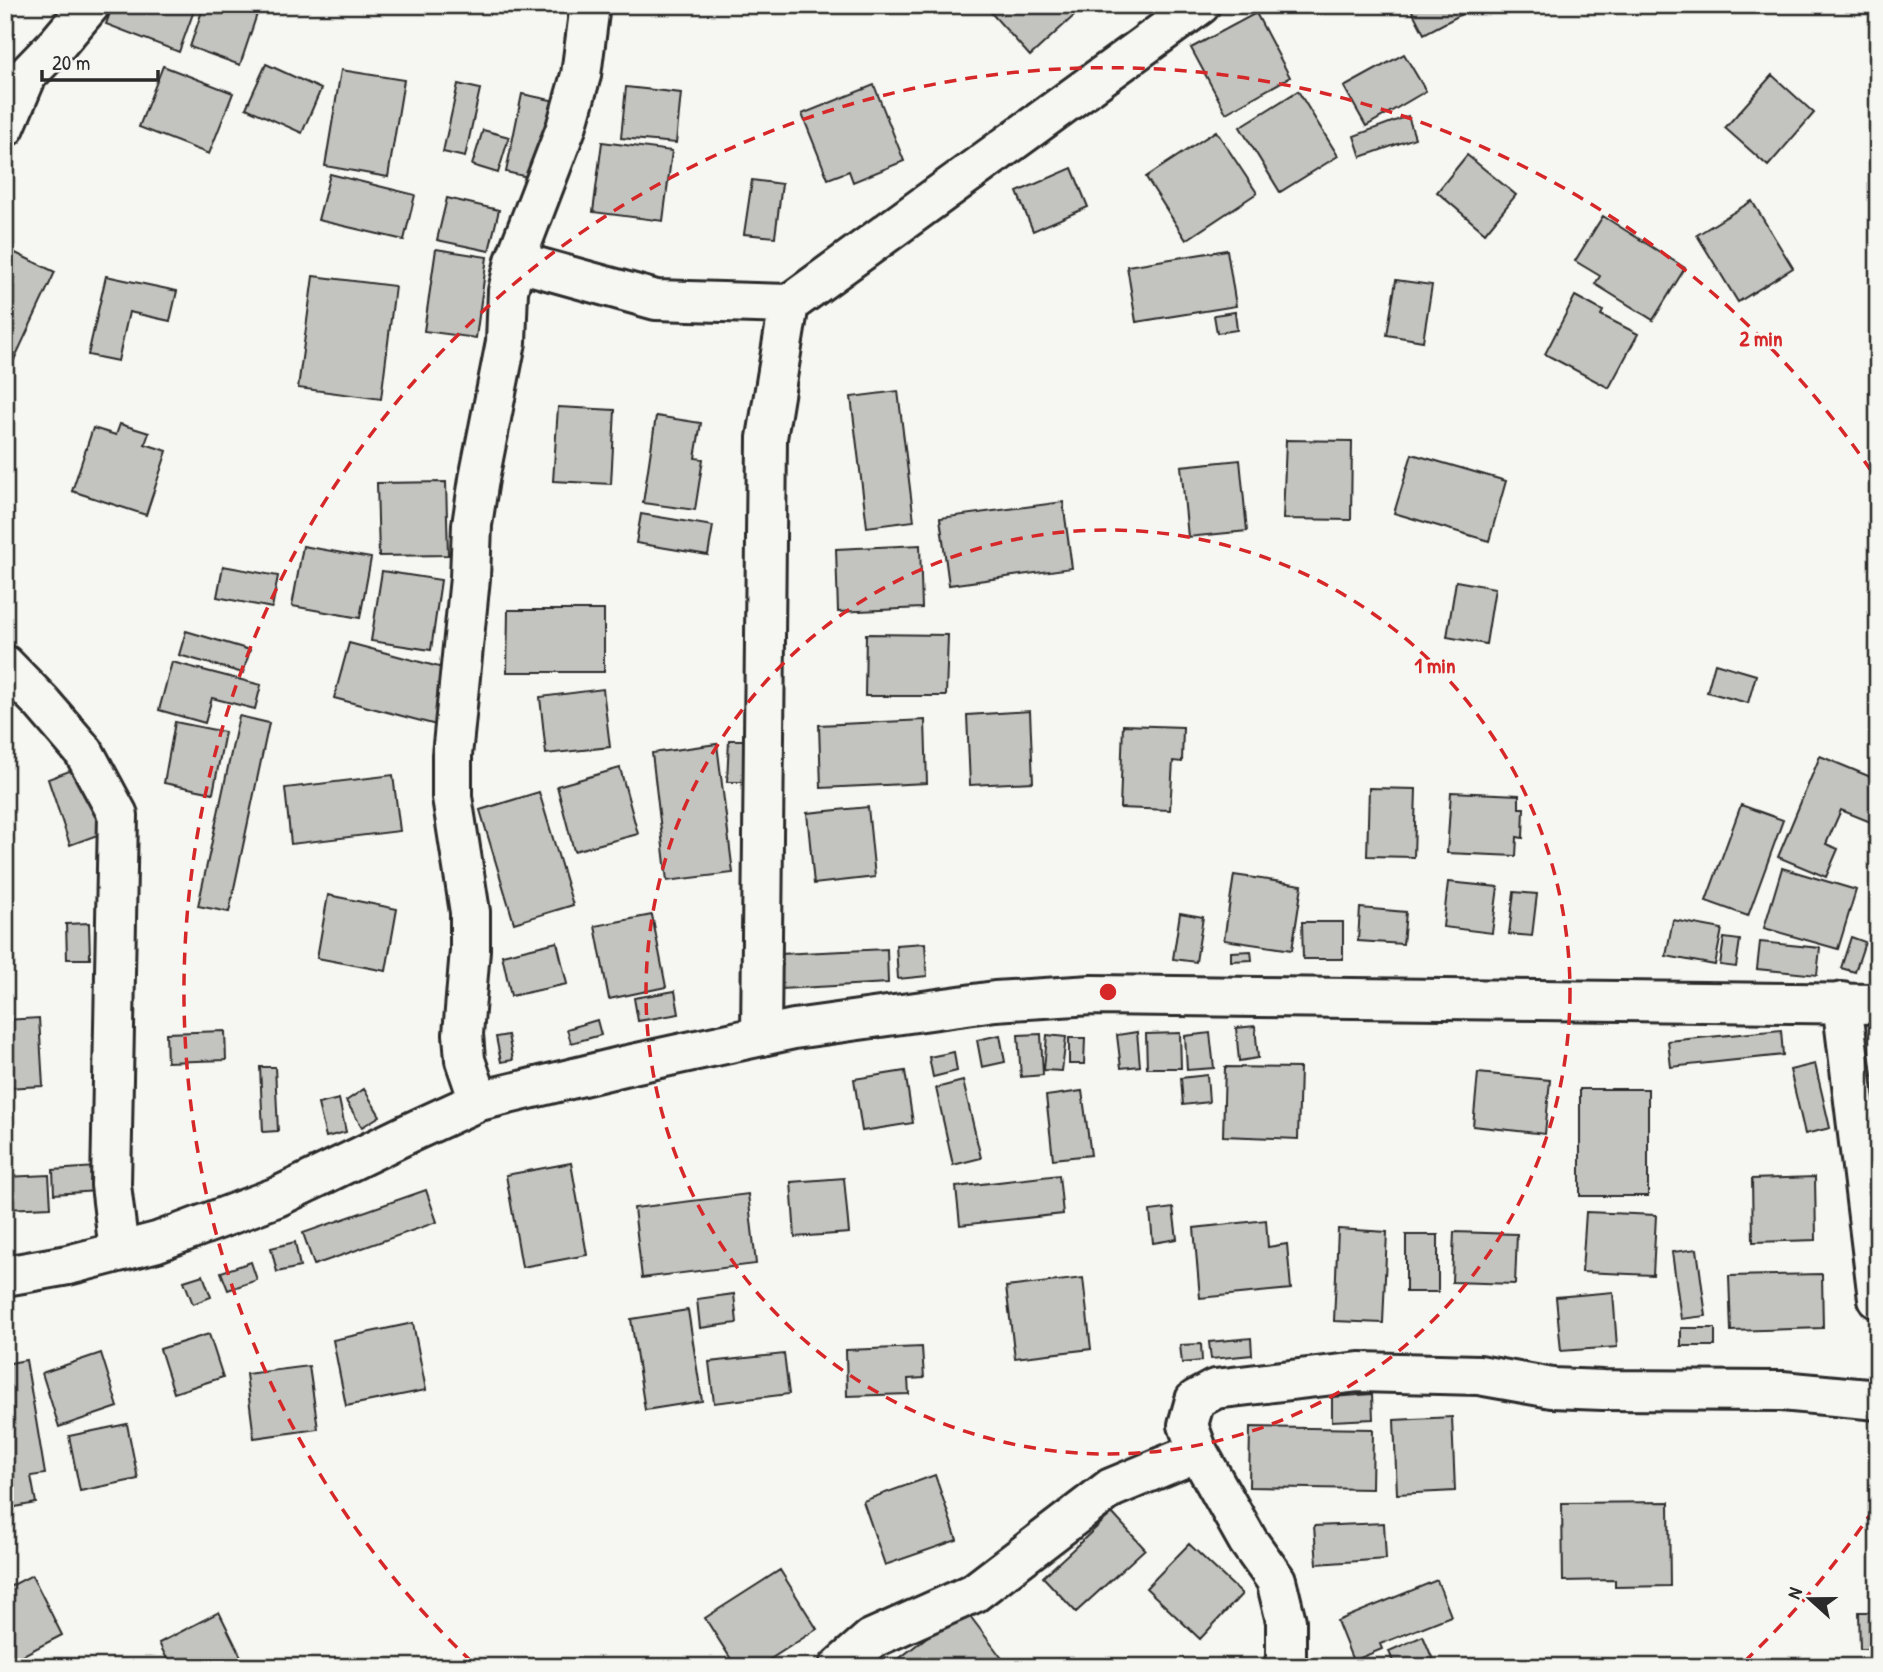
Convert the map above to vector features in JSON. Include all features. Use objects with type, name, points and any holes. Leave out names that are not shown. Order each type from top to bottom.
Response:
[{"type":"street","points":[[5,127],[27,75],[90,5]]},
{"type":"street","points":[[479,1101],[465,1060],[463,1034],[470,950],[470,912],[452,797],[452,755],[470,578],[472,525],[506,342],[508,290],[514,261],[566,128],[581,75],[590,5]]},
{"type":"street","points":[[514,261],[656,300],[789,304],[1200,5]]},
{"type":"street","points":[[761,1036],[766,438],[789,304]]},
{"type":"street","points":[[5,665],[84,752],[118,815],[111,1185],[119,1251]]},
{"type":"street","points":[[5,1276],[68,1265],[156,1242],[277,1197],[479,1101],[794,1028],[995,1001],[1092,995],[1860,1003],[1878,1299]]},
{"type":"street","points":[[1283,1667],[1286,1660],[1286,1621],[1276,1580],[1248,1541],[1198,1452],[1188,1425],[1195,1400],[1215,1390],[1359,1372],[1479,1374],[1552,1388],[1782,1391],[1878,1400]]},
{"type":"street","points":[[839,1667],[871,1639],[974,1593],[1111,1488],[1198,1452]]},
{"type":"building","points":[[113,5],[196,5],[179,52],[106,24]]},
{"type":"building","points":[[204,5],[260,5],[240,65],[190,47]]},
{"type":"building","points":[[984,5],[1068,5],[1076,14],[1030,56]]},
{"type":"building","points":[[1409,5],[1479,5],[1424,34]]},
{"type":"building","points":[[1256,13],[1290,77],[1226,113],[1191,48]]},
{"type":"building","points":[[1404,54],[1426,91],[1366,126],[1344,87]]},
{"type":"building","points":[[266,64],[321,89],[302,133],[246,108]]},
{"type":"building","points":[[163,66],[233,93],[209,154],[139,127]]},
{"type":"building","points":[[341,70],[404,80],[388,177],[325,166]]},
{"type":"building","points":[[1772,75],[1814,113],[1768,166],[1725,128]]},
{"type":"building","points":[[458,84],[480,89],[465,157],[443,152]]},
{"type":"building","points":[[874,85],[904,161],[853,182],[849,171],[828,179],[802,114]]},
{"type":"building","points":[[626,87],[681,93],[676,143],[621,138]]},
{"type":"building","points":[[1298,91],[1338,156],[1280,192],[1240,127]]},
{"type":"building","points":[[522,94],[556,101],[541,180],[506,172]]},
{"type":"building","points":[[1408,116],[1415,138],[1361,157],[1354,136]]},
{"type":"building","points":[[483,130],[509,137],[498,173],[472,165]]},
{"type":"building","points":[[1216,131],[1257,193],[1186,240],[1146,177]]},
{"type":"building","points":[[602,142],[672,151],[663,221],[593,212]]},
{"type":"building","points":[[1467,155],[1516,195],[1485,233],[1437,192]]},
{"type":"building","points":[[1072,168],[1088,207],[1033,231],[1017,192]]},
{"type":"building","points":[[330,174],[415,195],[404,240],[318,220]]},
{"type":"building","points":[[752,180],[782,184],[775,237],[744,234]]},
{"type":"building","points":[[447,198],[499,210],[489,251],[437,240]]},
{"type":"building","points":[[1752,201],[1793,268],[1738,302],[1697,235]]},
{"type":"building","points":[[1603,216],[1685,268],[1653,320],[1595,284],[1600,276],[1575,261]]},
{"type":"building","points":[[5,248],[55,272],[13,362],[5,358]]},
{"type":"building","points":[[436,249],[487,257],[476,338],[424,331]]},
{"type":"building","points":[[1227,250],[1236,306],[1136,322],[1127,266]]},
{"type":"building","points":[[106,276],[177,291],[170,321],[129,312],[118,361],[88,355]]},
{"type":"building","points":[[313,276],[395,286],[381,399],[298,388]]},
{"type":"building","points":[[1396,280],[1432,285],[1423,341],[1387,335]]},
{"type":"building","points":[[1575,296],[1603,311],[1601,315],[1638,334],[1609,388],[1545,354]]},
{"type":"building","points":[[1235,312],[1237,330],[1217,333],[1214,315]]},
{"type":"building","points":[[898,391],[914,521],[867,527],[851,397]]},
{"type":"building","points":[[558,407],[615,410],[611,484],[553,481]]},
{"type":"building","points":[[656,416],[701,423],[695,458],[703,459],[695,510],[643,503]]},
{"type":"building","points":[[120,424],[149,433],[145,444],[167,451],[146,515],[72,491],[93,428],[116,435]]},
{"type":"building","points":[[1286,440],[1352,441],[1351,520],[1283,519]]},
{"type":"building","points":[[1412,454],[1506,481],[1489,541],[1394,513]]},
{"type":"building","points":[[1240,460],[1247,531],[1188,537],[1181,466]]},
{"type":"building","points":[[446,482],[448,555],[379,556],[377,483]]},
{"type":"building","points":[[1063,502],[1072,568],[949,585],[940,518]]},
{"type":"building","points":[[641,514],[713,526],[708,555],[636,543]]},
{"type":"building","points":[[920,545],[922,608],[838,612],[836,549]]},
{"type":"building","points":[[303,546],[371,558],[360,618],[292,606]]},
{"type":"building","points":[[223,566],[278,576],[272,608],[217,597]]},
{"type":"building","points":[[382,571],[441,580],[431,650],[371,641]]},
{"type":"building","points":[[1456,581],[1495,588],[1486,644],[1447,637]]},
{"type":"building","points":[[508,610],[604,610],[604,672],[507,672]]},
{"type":"building","points":[[186,631],[250,650],[243,673],[179,655]]},
{"type":"building","points":[[866,634],[948,635],[946,696],[865,696]]},
{"type":"building","points":[[349,643],[454,671],[440,726],[334,698]]},
{"type":"building","points":[[172,662],[261,685],[255,709],[212,698],[205,723],[159,710]]},
{"type":"building","points":[[1715,663],[1756,675],[1748,703],[1707,692]]},
{"type":"building","points":[[603,689],[610,747],[546,754],[540,697]]},
{"type":"building","points":[[1030,711],[1033,782],[970,785],[967,715]]},
{"type":"building","points":[[239,716],[269,723],[229,912],[198,906]]},
{"type":"building","points":[[925,720],[927,783],[821,788],[819,725]]},
{"type":"building","points":[[175,722],[225,732],[213,793],[164,783]]},
{"type":"building","points":[[1123,725],[1183,727],[1182,762],[1173,761],[1170,810],[1120,808]]},
{"type":"building","points":[[729,740],[746,740],[745,782],[727,782]]},
{"type":"building","points":[[717,744],[733,873],[667,881],[652,753]]},
{"type":"building","points":[[1820,756],[1878,780],[1878,825],[1841,810],[1826,844],[1838,849],[1826,877],[1778,857]]},
{"type":"building","points":[[80,767],[103,833],[70,845],[48,779]]},
{"type":"building","points":[[620,768],[638,834],[574,851],[557,786]]},
{"type":"building","points":[[393,775],[400,831],[291,844],[285,788]]},
{"type":"building","points":[[1369,788],[1416,789],[1414,857],[1367,856]]},
{"type":"building","points":[[539,792],[573,905],[514,923],[480,810]]},
{"type":"building","points":[[1451,792],[1519,795],[1519,808],[1524,808],[1523,838],[1517,837],[1516,856],[1447,853]]},
{"type":"building","points":[[1741,805],[1783,820],[1748,916],[1706,901]]},
{"type":"building","points":[[868,807],[875,877],[814,884],[807,813]]},
{"type":"building","points":[[1782,868],[1856,890],[1838,949],[1764,928]]},
{"type":"building","points":[[1234,875],[1302,885],[1292,950],[1224,940]]},
{"type":"building","points":[[1448,882],[1498,887],[1492,933],[1443,927]]},
{"type":"building","points":[[1514,892],[1537,894],[1532,936],[1509,934]]},
{"type":"building","points":[[328,895],[397,909],[386,971],[317,958]]},
{"type":"building","points":[[1360,908],[1406,912],[1403,944],[1358,941]]},
{"type":"building","points":[[1180,913],[1203,917],[1196,962],[1173,959]]},
{"type":"building","points":[[652,915],[666,987],[609,999],[595,926]]},
{"type":"building","points":[[1673,920],[1722,929],[1715,965],[1666,956]]},
{"type":"building","points":[[1302,922],[1343,922],[1343,959],[1303,959]]},
{"type":"building","points":[[89,923],[90,959],[67,959],[66,924]]},
{"type":"building","points":[[1851,937],[1865,942],[1855,972],[1841,968]]},
{"type":"building","points":[[1724,938],[1740,940],[1736,967],[1720,965]]},
{"type":"building","points":[[557,942],[567,984],[511,996],[502,955]]},
{"type":"building","points":[[1760,942],[1820,948],[1817,975],[1757,969]]},
{"type":"building","points":[[925,943],[927,976],[898,979],[896,945]]},
{"type":"building","points":[[887,949],[888,983],[781,989],[779,954]]},
{"type":"building","points":[[1251,951],[1252,960],[1231,961],[1231,952]]},
{"type":"building","points":[[675,991],[679,1014],[638,1021],[634,998]]},
{"type":"building","points":[[39,1018],[43,1086],[5,1088],[5,1020]]},
{"type":"building","points":[[597,1020],[601,1035],[571,1043],[567,1029]]},
{"type":"building","points":[[1255,1026],[1258,1058],[1239,1061],[1236,1028]]},
{"type":"building","points":[[1781,1030],[1783,1055],[1671,1067],[1668,1041]]},
{"type":"building","points":[[225,1031],[226,1060],[167,1062],[166,1033]]},
{"type":"building","points":[[1137,1032],[1140,1066],[1121,1068],[1117,1035]]},
{"type":"building","points":[[1180,1033],[1181,1068],[1147,1068],[1146,1034]]},
{"type":"building","points":[[1210,1033],[1214,1068],[1187,1070],[1185,1036]]},
{"type":"building","points":[[1041,1034],[1043,1075],[1021,1077],[1018,1035]]},
{"type":"building","points":[[508,1035],[513,1060],[501,1062],[496,1037]]},
{"type":"building","points":[[1000,1035],[1005,1062],[982,1067],[977,1040]]},
{"type":"building","points":[[1047,1035],[1066,1037],[1062,1071],[1044,1070]]},
{"type":"building","points":[[1069,1038],[1085,1038],[1084,1064],[1069,1064]]},
{"type":"building","points":[[954,1052],[957,1071],[933,1077],[929,1057]]},
{"type":"building","points":[[1815,1064],[1830,1128],[1805,1134],[1790,1070]]},
{"type":"building","points":[[260,1067],[275,1067],[278,1131],[263,1132]]},
{"type":"building","points":[[1225,1067],[1300,1068],[1298,1139],[1223,1136]]},
{"type":"building","points":[[905,1071],[913,1123],[862,1131],[854,1079]]},
{"type":"building","points":[[1478,1073],[1550,1080],[1545,1134],[1473,1126]]},
{"type":"building","points":[[1207,1075],[1209,1102],[1183,1105],[1181,1078]]},
{"type":"building","points":[[963,1081],[981,1158],[953,1165],[936,1088]]},
{"type":"building","points":[[364,1089],[380,1116],[362,1127],[346,1101]]},
{"type":"building","points":[[1580,1089],[1648,1089],[1648,1196],[1580,1196]]},
{"type":"building","points":[[1082,1091],[1091,1155],[1053,1159],[1046,1096]]},
{"type":"building","points":[[339,1099],[346,1132],[326,1137],[318,1104]]},
{"type":"building","points":[[571,1163],[587,1255],[522,1267],[506,1175]]},
{"type":"building","points":[[96,1167],[97,1191],[54,1194],[53,1170]]},
{"type":"building","points":[[49,1175],[51,1207],[5,1209],[5,1177]]},
{"type":"building","points":[[1059,1175],[1063,1214],[960,1225],[956,1187]]},
{"type":"building","points":[[1815,1177],[1816,1240],[1753,1242],[1752,1179]]},
{"type":"building","points":[[844,1178],[849,1233],[795,1237],[791,1182]]},
{"type":"building","points":[[426,1190],[437,1222],[314,1265],[303,1233]]},
{"type":"building","points":[[748,1194],[756,1264],[642,1278],[634,1208]]},
{"type":"building","points":[[1173,1208],[1177,1239],[1153,1243],[1150,1211]]},
{"type":"building","points":[[1586,1212],[1656,1215],[1653,1275],[1582,1272]]},
{"type":"building","points":[[1266,1220],[1268,1247],[1287,1244],[1291,1289],[1200,1298],[1194,1228]]},
{"type":"building","points":[[1338,1229],[1387,1232],[1383,1323],[1334,1321]]},
{"type":"building","points":[[1454,1232],[1517,1234],[1515,1284],[1452,1282]]},
{"type":"building","points":[[1406,1235],[1438,1235],[1438,1292],[1406,1292]]},
{"type":"building","points":[[295,1242],[300,1267],[277,1272],[271,1248]]},
{"type":"building","points":[[1697,1249],[1706,1316],[1681,1319],[1672,1252]]},
{"type":"building","points":[[251,1262],[257,1280],[228,1290],[221,1272]]},
{"type":"building","points":[[1822,1274],[1823,1328],[1731,1331],[1729,1276]]},
{"type":"building","points":[[203,1275],[211,1297],[193,1304],[184,1281]]},
{"type":"building","points":[[1083,1278],[1091,1349],[1015,1358],[1006,1287]]},
{"type":"building","points":[[1613,1292],[1617,1347],[1561,1351],[1556,1297]]},
{"type":"building","points":[[734,1294],[737,1323],[700,1328],[697,1299]]},
{"type":"building","points":[[688,1310],[702,1401],[645,1410],[631,1319]]},
{"type":"building","points":[[413,1323],[426,1390],[346,1406],[333,1340]]},
{"type":"building","points":[[1681,1328],[1715,1328],[1715,1346],[1681,1346]]},
{"type":"building","points":[[209,1334],[223,1377],[174,1393],[160,1349]]},
{"type":"building","points":[[1251,1338],[1252,1355],[1211,1359],[1209,1342]]},
{"type":"building","points":[[1201,1344],[1202,1361],[1182,1363],[1180,1345]]},
{"type":"building","points":[[922,1347],[924,1378],[908,1379],[909,1394],[847,1396],[846,1350]]},
{"type":"building","points":[[101,1353],[118,1407],[59,1427],[42,1373]]},
{"type":"building","points":[[784,1354],[789,1394],[714,1403],[709,1362]]},
{"type":"building","points":[[26,1360],[45,1474],[31,1476],[36,1503],[5,1509],[5,1364]]},
{"type":"building","points":[[309,1366],[318,1429],[254,1438],[246,1374]]},
{"type":"building","points":[[1372,1394],[1373,1419],[1332,1421],[1332,1397]]},
{"type":"building","points":[[1452,1417],[1455,1491],[1397,1494],[1394,1420]]},
{"type":"building","points":[[127,1424],[138,1479],[80,1491],[69,1436]]},
{"type":"building","points":[[1250,1427],[1373,1429],[1372,1489],[1249,1487]]},
{"type":"building","points":[[935,1475],[957,1540],[885,1565],[863,1501]]},
{"type":"building","points":[[1669,1502],[1670,1586],[1615,1587],[1615,1580],[1563,1581],[1562,1503]]},
{"type":"building","points":[[1112,1513],[1145,1549],[1076,1612],[1043,1577]]},
{"type":"building","points":[[1384,1523],[1386,1559],[1317,1564],[1314,1526]]},
{"type":"building","points":[[1189,1544],[1242,1594],[1200,1639],[1146,1588]]},
{"type":"building","points":[[780,1570],[817,1629],[758,1667],[736,1667],[705,1618]]},
{"type":"building","points":[[32,1575],[62,1635],[8,1663],[5,1657],[5,1589]]},
{"type":"building","points":[[1437,1580],[1451,1616],[1380,1644],[1382,1649],[1353,1661],[1337,1621]]},
{"type":"building","points":[[964,1608],[1004,1661],[997,1667],[900,1667],[896,1661]]},
{"type":"building","points":[[219,1612],[246,1667],[171,1667],[159,1643]]},
{"type":"building","points":[[1859,1612],[1878,1612],[1878,1649],[1860,1649]]},
{"type":"building","points":[[1423,1636],[1436,1667],[1395,1667],[1389,1651]]}]
